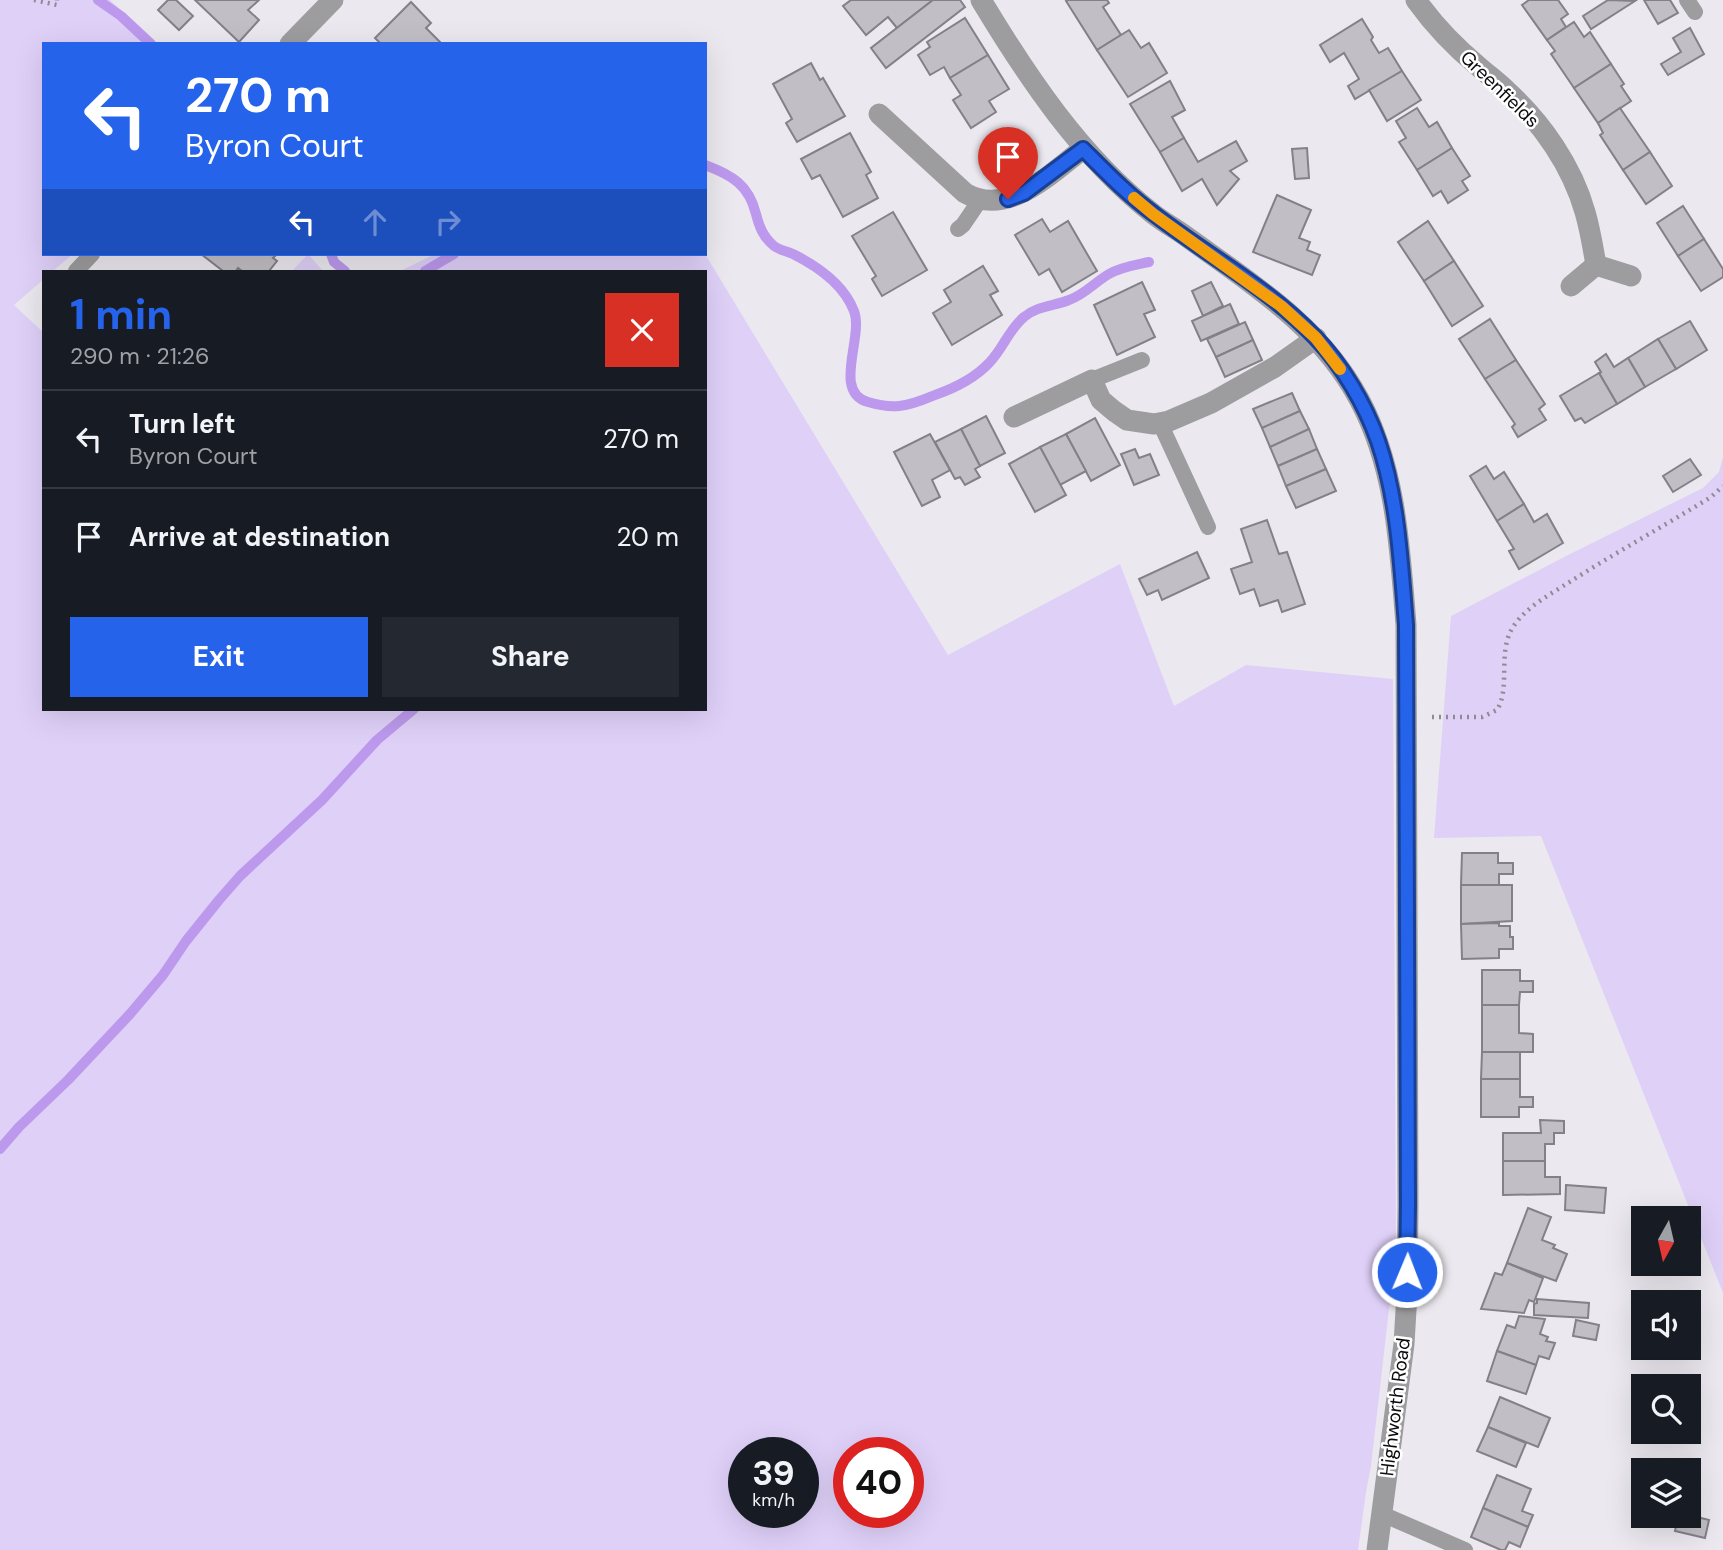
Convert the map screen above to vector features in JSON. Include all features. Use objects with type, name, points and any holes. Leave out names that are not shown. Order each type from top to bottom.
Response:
[{"type":"street","points":[[292,42],[333,0]]},
{"type":"street","name":"Highworth Road","points":[[981,0],[1023,68],[1083,149],[1153,214],[1260,290],[1316,338],[1358,397],[1378,442],[1388,478],[1403,581],[1406,625],[1408,1205],[1404,1344],[1377,1550]]},
{"type":"street","name":"Greenfields","points":[[1416,0],[1454,44],[1506,89],[1544,132],[1575,184],[1585,211],[1596,265]]},
{"type":"street","points":[[879,114],[965,193],[980,200],[1008,199],[1024,193],[1083,149]]},
{"type":"street","points":[[1571,286],[1596,265],[1631,276]]},
{"type":"street","points":[[1014,417],[1092,380],[1101,400],[1127,420],[1142,424],[1169,421],[1211,403],[1275,367],[1316,338]]},
{"type":"lane","points":[[958,229],[980,200]]},
{"type":"lane","points":[[77,270],[90,256]]},
{"type":"lane","points":[[1092,380],[1142,360]]},
{"type":"lane","points":[[1160,423],[1208,527]]},
{"type":"lane","points":[[1382,1514],[1465,1550]]},
{"type":"path","points":[[33,0],[57,5],[57,0]]},
{"type":"path","points":[[1407,718],[1482,717],[1497,710],[1502,700],[1506,646],[1512,629],[1523,615],[1585,572],[1711,497],[1723,486]]},
{"type":"shaded area","points":[[0,0],[110,0],[155,42],[42,42],[42,256],[71,256],[54,270],[42,270],[42,281],[14,305],[42,331],[42,711],[707,711],[707,270],[402,270],[431,256],[706,256],[948,655],[1120,564],[1174,706],[1246,665],[1393,679],[1396,1248],[1358,1550],[0,1550]]},
{"type":"shaded area","points":[[306,256],[310,256],[322,270],[293,270]]},
{"type":"shaded area","points":[[1723,457],[1723,1293],[1701,1238],[1701,1206],[1688,1206],[1541,836],[1434,838],[1451,616],[1703,488],[1719,472]]},
{"type":"building","points":[[168,0],[176,0],[193,16],[179,30],[158,10]]},
{"type":"building","points":[[195,0],[259,0],[248,10],[259,20],[239,42]]},
{"type":"building","points":[[851,0],[933,0],[897,28],[888,17],[866,35],[843,6]]},
{"type":"building","points":[[933,0],[960,0],[965,7],[886,68],[871,48]]},
{"type":"building","points":[[1107,0],[1109,3],[1103,7],[1121,35],[1097,50],[1066,1]]},
{"type":"building","points":[[1529,0],[1558,0],[1568,14],[1561,19],[1566,27],[1547,40],[1522,5]]},
{"type":"building","points":[[1608,0],[1635,1],[1591,29],[1583,16]]},
{"type":"building","points":[[1644,0],[1670,0],[1678,13],[1658,24]]},
{"type":"building","points":[[411,2],[431,23],[426,28],[440,42],[379,42],[375,38]]},
{"type":"building","points":[[965,18],[988,55],[950,78],[944,67],[930,75],[918,55],[930,47],[927,42]]},
{"type":"building","points":[[1362,19],[1379,53],[1388,48],[1402,71],[1355,99],[1348,86],[1359,79],[1344,53],[1330,62],[1320,45]]},
{"type":"building","points":[[1574,22],[1584,37],[1590,32],[1611,64],[1574,88],[1551,54],[1555,51],[1547,40]]},
{"type":"building","points":[[1690,28],[1704,54],[1668,75],[1661,64],[1681,52],[1673,38]]},
{"type":"building","points":[[1129,30],[1141,48],[1149,43],[1167,73],[1128,97],[1097,50]]},
{"type":"building","points":[[988,55],[1009,89],[989,101],[996,112],[971,128],[953,100],[961,95],[950,78]]},
{"type":"building","points":[[811,63],[845,116],[797,142],[786,123],[792,119],[773,84]]},
{"type":"building","points":[[1611,64],[1631,101],[1598,123],[1574,88]]},
{"type":"building","points":[[1402,71],[1421,100],[1387,121],[1369,90]]},
{"type":"building","points":[[1170,81],[1185,110],[1172,117],[1184,138],[1160,152],[1130,104]]},
{"type":"building","points":[[1417,108],[1429,127],[1437,122],[1452,148],[1417,170],[1399,142],[1406,138],[1396,121]]},
{"type":"building","points":[[1620,108],[1650,152],[1623,170],[1600,135],[1603,133],[1598,123]]},
{"type":"building","points":[[850,133],[871,172],[866,175],[878,198],[843,217],[820,175],[812,179],[801,159]]},
{"type":"building","points":[[1184,138],[1198,162],[1236,141],[1247,161],[1230,171],[1239,179],[1217,205],[1202,179],[1182,191],[1160,152]]},
{"type":"building","points":[[1307,148],[1309,178],[1295,179],[1292,149]]},
{"type":"building","points":[[1452,148],[1470,176],[1462,181],[1468,190],[1448,203],[1441,191],[1433,196],[1417,170]]},
{"type":"building","points":[[1650,152],[1672,186],[1646,204],[1623,170]]},
{"type":"building","points":[[1277,195],[1311,210],[1299,238],[1310,242],[1307,250],[1320,255],[1312,275],[1253,252]]},
{"type":"building","points":[[1683,206],[1704,239],[1678,256],[1657,223]]},
{"type":"building","points":[[893,212],[927,270],[882,296],[872,279],[876,276],[852,236]]},
{"type":"building","points":[[1042,219],[1050,232],[1068,221],[1097,271],[1062,292],[1049,269],[1039,275],[1015,235]]},
{"type":"building","points":[[1428,221],[1454,261],[1424,281],[1398,242]]},
{"type":"building","points":[[1704,239],[1723,269],[1723,277],[1701,291],[1678,256]]},
{"type":"building","points":[[204,256],[275,256],[273,258],[277,261],[270,270],[222,270]]},
{"type":"building","points":[[1454,261],[1483,306],[1452,326],[1424,281]]},
{"type":"building","points":[[983,266],[998,291],[990,295],[1002,315],[952,345],[933,313],[951,302],[944,290]]},
{"type":"building","points":[[1142,282],[1155,310],[1144,314],[1155,337],[1117,355],[1094,305]]},
{"type":"building","points":[[1211,282],[1223,306],[1203,316],[1192,291]]},
{"type":"building","points":[[1230,304],[1239,324],[1201,341],[1192,321]]},
{"type":"building","points":[[1490,319],[1516,360],[1485,379],[1459,339]]},
{"type":"building","points":[[1690,321],[1707,350],[1676,369],[1658,339]]},
{"type":"building","points":[[1245,322],[1253,340],[1216,357],[1207,339]]},
{"type":"building","points":[[1658,339],[1676,369],[1645,387],[1628,358]]},
{"type":"building","points":[[1253,340],[1262,360],[1225,377],[1216,357]]},
{"type":"building","points":[[1606,354],[1614,367],[1628,358],[1645,387],[1617,404],[1595,362]]},
{"type":"building","points":[[1516,360],[1545,404],[1539,409],[1546,420],[1518,437],[1512,427],[1515,424],[1485,379]]},
{"type":"building","points":[[1599,373],[1617,404],[1585,423],[1581,418],[1575,421],[1560,396]]},
{"type":"building","points":[[1292,393],[1300,411],[1262,428],[1253,409]]},
{"type":"building","points":[[1300,411],[1309,429],[1270,447],[1262,428]]},
{"type":"building","points":[[986,416],[1005,453],[980,466],[961,429]]},
{"type":"building","points":[[1095,418],[1120,465],[1091,481],[1066,434]]},
{"type":"building","points":[[961,429],[980,466],[975,469],[980,477],[965,485],[960,477],[955,479],[935,442]]},
{"type":"building","points":[[1309,429],[1317,449],[1278,466],[1270,447]]},
{"type":"building","points":[[930,434],[950,470],[932,480],[940,497],[922,506],[894,452]]},
{"type":"building","points":[[1066,434],[1086,471],[1060,485],[1040,447]]},
{"type":"building","points":[[1040,447],[1066,495],[1035,512],[1009,464]]},
{"type":"building","points":[[1135,449],[1139,458],[1150,454],[1159,475],[1134,485],[1121,454]]},
{"type":"building","points":[[1317,449],[1326,469],[1286,486],[1278,466]]},
{"type":"building","points":[[1690,459],[1701,475],[1673,492],[1663,476]]},
{"type":"building","points":[[1486,466],[1494,479],[1504,472],[1524,504],[1497,521],[1470,476]]},
{"type":"building","points":[[1326,469],[1336,491],[1296,508],[1286,486]]},
{"type":"building","points":[[1524,504],[1534,522],[1547,514],[1563,543],[1519,569],[1509,551],[1514,549],[1497,521]]},
{"type":"building","points":[[1267,520],[1279,554],[1287,552],[1305,604],[1282,612],[1278,600],[1260,606],[1254,589],[1240,594],[1231,569],[1252,562],[1241,529]]},
{"type":"building","points":[[1197,552],[1209,578],[1162,600],[1158,590],[1147,595],[1139,579]]},
{"type":"building","points":[[1462,853],[1498,853],[1498,863],[1513,863],[1513,874],[1499,874],[1499,886],[1461,885]]},
{"type":"building","points":[[1461,885],[1512,885],[1512,921],[1461,924]]},
{"type":"building","points":[[1499,923],[1499,926],[1510,926],[1513,949],[1499,949],[1499,958],[1462,959],[1461,924]]},
{"type":"building","points":[[1482,970],[1520,970],[1520,981],[1533,981],[1533,992],[1520,992],[1519,1005],[1482,1005]]},
{"type":"building","points":[[1482,1005],[1519,1005],[1519,1033],[1533,1034],[1533,1052],[1482,1052]]},
{"type":"building","points":[[1482,1052],[1520,1052],[1520,1079],[1481,1079]]},
{"type":"building","points":[[1481,1079],[1520,1079],[1520,1097],[1533,1097],[1533,1107],[1519,1107],[1519,1117],[1481,1117]]},
{"type":"building","points":[[1540,1120],[1564,1121],[1564,1133],[1554,1133],[1554,1144],[1545,1144],[1545,1161],[1503,1161],[1503,1133],[1541,1133]]},
{"type":"building","points":[[1503,1161],[1545,1161],[1545,1177],[1560,1177],[1560,1194],[1503,1195]]},
{"type":"building","points":[[1566,1185],[1606,1188],[1604,1213],[1565,1210]]},
{"type":"building","points":[[1528,1208],[1551,1217],[1542,1240],[1567,1254],[1556,1281],[1507,1263]]},
{"type":"building","points":[[1507,1263],[1543,1278],[1534,1302],[1529,1300],[1524,1313],[1481,1309],[1495,1273],[1502,1275]]},
{"type":"building","points":[[1537,1299],[1589,1303],[1588,1318],[1534,1315]]},
{"type":"building","points":[[1519,1316],[1545,1319],[1540,1334],[1548,1337],[1546,1341],[1555,1343],[1549,1359],[1539,1356],[1536,1365],[1497,1351],[1507,1325],[1515,1328]]},
{"type":"building","points":[[1576,1320],[1599,1325],[1596,1340],[1573,1336]]},
{"type":"building","points":[[1497,1351],[1536,1365],[1526,1394],[1487,1381]]},
{"type":"building","points":[[1500,1397],[1550,1418],[1538,1447],[1488,1427]]},
{"type":"building","points":[[1488,1427],[1526,1443],[1516,1467],[1477,1451]]},
{"type":"building","points":[[1497,1475],[1531,1489],[1522,1511],[1533,1515],[1528,1527],[1483,1508]]},
{"type":"building","points":[[1483,1508],[1528,1527],[1520,1547],[1509,1542],[1505,1550],[1501,1550],[1471,1537]]},
{"type":"building","points":[[1701,1518],[1709,1520],[1705,1538],[1675,1531],[1676,1528],[1701,1528]]},
{"type":"waterway","points":[[98,0],[121,16],[149,42]]},
{"type":"waterway","points":[[707,166],[731,177],[744,188],[753,204],[762,231],[770,243],[811,264],[829,277],[844,293],[854,311],[856,322],[850,376],[852,387],[857,396],[876,404],[908,405],[957,386],[989,363],[1014,327],[1029,313],[1074,298],[1104,277],[1128,266],[1149,262]]},
{"type":"waterway","points":[[332,256],[334,262],[344,270]]},
{"type":"waterway","points":[[427,270],[451,256]]},
{"type":"waterway","points":[[0,1149],[130,1014],[240,876],[322,800],[377,740],[412,711]]},
{"type":"slow traffic","points":[[1134,198],[1281,306],[1316,338],[1340,369]]},
{"type":"route","points":[[1008,199],[1024,193],[1083,149],[1153,214],[1281,306],[1316,338],[1358,397],[1378,442],[1393,500],[1406,625],[1407,1272]]}]
